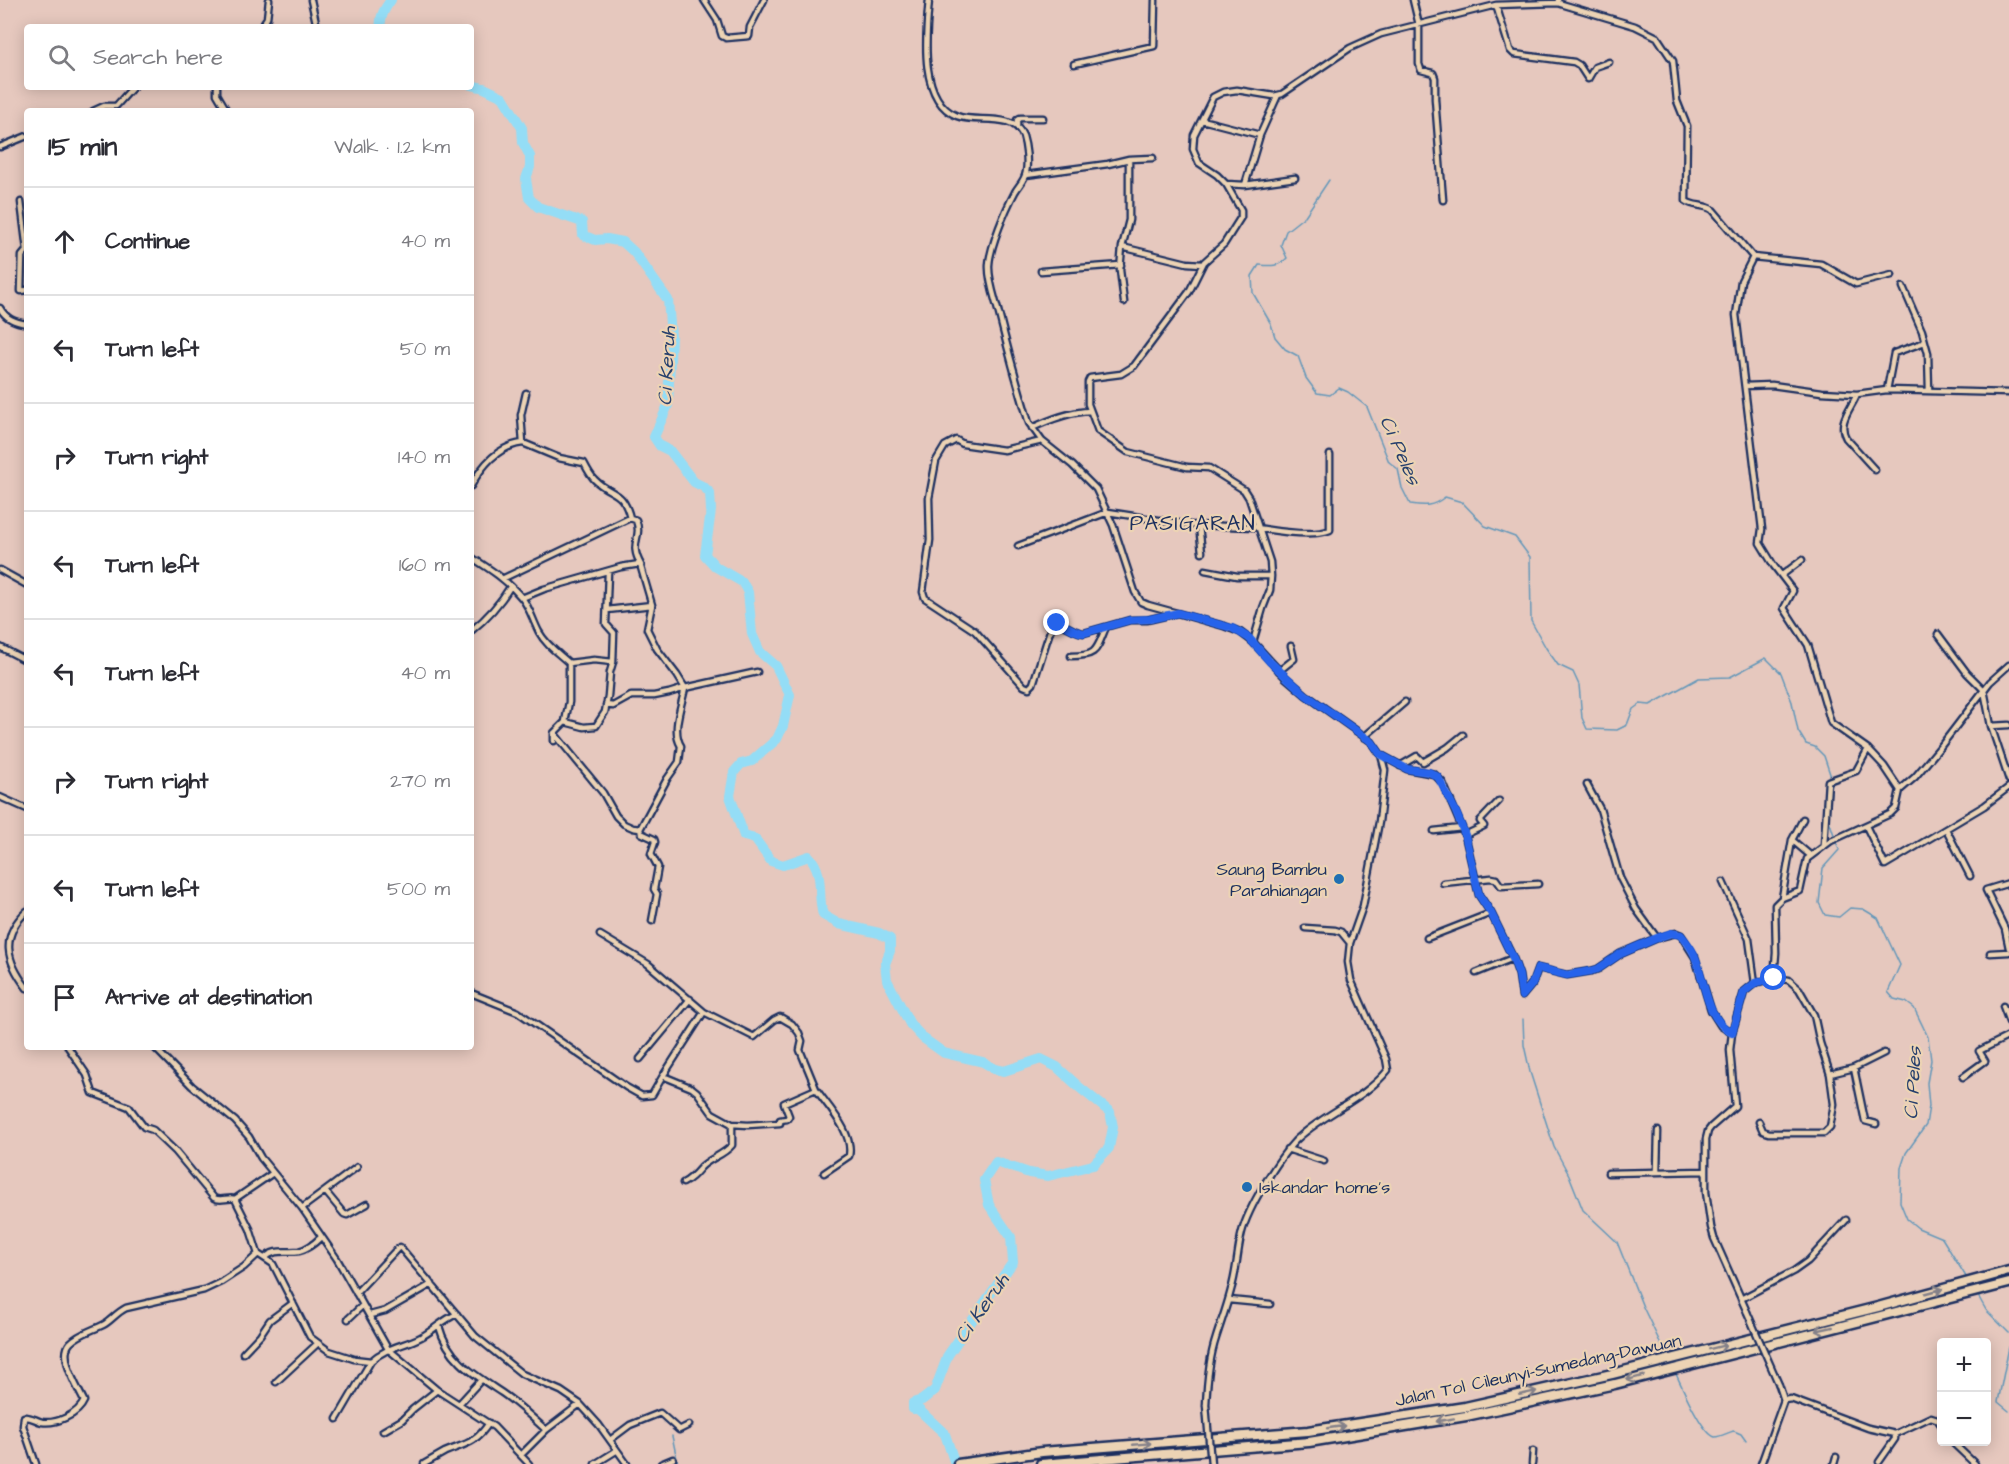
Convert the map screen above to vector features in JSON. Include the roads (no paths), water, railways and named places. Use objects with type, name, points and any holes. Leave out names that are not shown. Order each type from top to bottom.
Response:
[{"type":"highway","name":"Jalan Tol Cileunyi–Sumedang–Dawuan","points":[[958,1464],[1042,1452],[1308,1431],[1465,1407],[1612,1374],[1878,1307],[2009,1271]]},
{"type":"highway","name":"Jalan Tol Cileunyi–Sumedang–Dawuan","points":[[1042,1464],[1309,1442],[1466,1416],[1615,1384],[2009,1283]]},
{"type":"street","points":[[263,24],[267,18],[269,0]]},
{"type":"street","points":[[311,0],[315,24]]},
{"type":"street","points":[[704,0],[717,20],[721,34],[726,38],[749,36],[750,27],[764,0]]},
{"type":"street","points":[[929,0],[926,37],[927,67],[932,87],[944,108],[957,117],[1006,122],[1017,127]]},
{"type":"street","points":[[1074,64],[1154,46],[1155,0]]},
{"type":"street","points":[[1413,0],[1419,25],[1419,64],[1421,70],[1433,73],[1435,78],[1443,200]]},
{"type":"street","points":[[1245,184],[1260,135],[1278,95],[1350,48],[1381,34],[1496,5],[1519,2],[1558,2],[1635,26],[1657,37],[1673,61],[1677,100],[1687,126],[1686,201],[1691,205],[1709,207],[1713,210],[1753,257],[1821,264],[1856,284],[1892,275]]},
{"type":"street","points":[[1496,5],[1510,50],[1514,54],[1574,62],[1579,65],[1588,79],[1595,67],[1610,62]]},
{"type":"street","points":[[119,108],[132,90]]},
{"type":"street","points":[[217,90],[216,94],[225,108]]},
{"type":"street","points":[[1253,642],[1270,590],[1271,576],[1270,562],[1249,498],[1244,490],[1209,468],[1187,468],[1128,452],[1098,431],[1087,397],[1089,380],[1092,377],[1122,374],[1134,366],[1189,292],[1202,264],[1224,244],[1241,217],[1241,210],[1226,184],[1199,163],[1193,149],[1194,135],[1213,97],[1223,92],[1237,90],[1278,95]]},
{"type":"street","points":[[1043,118],[1017,120],[1017,127],[1023,137],[1026,175],[1016,190],[1003,220],[989,263],[993,291],[1029,423],[1042,441],[1092,484],[1108,512],[1137,597],[1148,605],[1232,628],[1253,642],[1279,671],[1306,695],[1372,742],[1381,755],[1385,770],[1379,822],[1363,906],[1350,943],[1348,971],[1386,1059],[1388,1070],[1371,1086],[1308,1129],[1287,1149],[1245,1222],[1229,1300],[1215,1340],[1207,1385],[1206,1405],[1211,1464]]},
{"type":"street","points":[[1202,120],[1260,135]]},
{"type":"street","points":[[0,147],[24,137]]},
{"type":"street","points":[[1026,175],[1129,159],[1153,158]]},
{"type":"street","points":[[1124,302],[1121,264],[1122,247],[1130,220],[1129,159]]},
{"type":"street","points":[[1226,184],[1295,178]]},
{"type":"street","points":[[21,202],[24,226]]},
{"type":"street","points":[[1122,247],[1187,263],[1202,264]]},
{"type":"street","points":[[24,254],[22,256],[21,291],[24,290]]},
{"type":"street","points":[[1753,257],[1741,281],[1737,326],[1762,529],[1760,540],[1774,566],[1793,591],[1784,608],[1808,645],[1831,723],[1868,749],[1884,766],[1900,790]]},
{"type":"street","points":[[1041,271],[1121,264]]},
{"type":"street","points":[[1903,287],[1929,356],[1929,391]]},
{"type":"street","points":[[0,308],[8,318],[24,324]]},
{"type":"street","points":[[1887,390],[1894,353],[1925,342]]},
{"type":"street","points":[[1745,386],[1772,385],[1857,394],[1887,390],[2009,393]]},
{"type":"street","points":[[523,443],[521,415],[526,393]]},
{"type":"street","points":[[1857,394],[1843,421],[1843,433],[1875,470]]},
{"type":"street","points":[[1032,428],[1050,419],[1090,411]]},
{"type":"street","points":[[1042,441],[1004,450],[963,444],[956,440],[945,446],[936,461],[928,498],[930,540],[924,596],[975,631],[1026,687],[1033,684],[1052,625],[1059,623],[1081,633],[1130,620],[1150,619],[1178,613]]},
{"type":"street","points":[[474,480],[479,470],[503,448],[511,444],[523,443],[559,458],[584,463],[593,478],[620,496],[628,509],[630,518]]},
{"type":"street","points":[[1018,546],[1108,512],[1199,526],[1325,532],[1330,530],[1330,455]]},
{"type":"street","points":[[504,578],[630,518],[636,520],[639,529],[634,550],[641,565],[652,605],[647,629],[649,636],[685,688],[677,731],[677,739],[681,746],[679,762],[667,778],[639,829]]},
{"type":"street","points":[[1199,526],[1202,552]]},
{"type":"street","points":[[474,559],[504,578],[522,598],[534,617],[538,631],[548,645],[568,663],[569,702],[565,722],[554,734],[554,741]]},
{"type":"street","points":[[1782,575],[1802,560]]},
{"type":"street","points":[[522,598],[544,589],[621,567],[641,565]]},
{"type":"street","points":[[0,570],[24,583]]},
{"type":"street","points":[[1204,570],[1237,576],[1271,576]]},
{"type":"street","points":[[565,722],[584,728],[596,726],[605,712],[613,662],[614,633],[606,624],[608,572]]},
{"type":"street","points":[[474,628],[500,604],[510,587]]},
{"type":"street","points":[[607,610],[652,605]]},
{"type":"street","points":[[1071,656],[1083,656],[1095,651],[1106,627]]},
{"type":"street","points":[[1938,634],[1967,673],[1984,690],[1991,726],[2009,780]]},
{"type":"street","points":[[1279,671],[1294,659],[1291,646]]},
{"type":"street","points":[[0,647],[24,659]]},
{"type":"street","points":[[568,663],[594,660],[613,662]]},
{"type":"street","points":[[1774,978],[1775,905],[1782,898],[1800,891],[1805,866],[1811,856],[1824,845],[1890,814],[1896,808],[1900,790],[1915,777],[1984,690],[2009,665]]},
{"type":"street","points":[[606,705],[613,706],[631,696],[654,696],[757,672]]},
{"type":"street","points":[[1365,737],[1405,702]]},
{"type":"street","points":[[1991,726],[2009,725]]},
{"type":"street","points":[[554,734],[603,794],[616,816],[624,824],[639,829],[641,833],[654,838],[651,854],[658,866],[654,889],[657,894],[652,921]]},
{"type":"street","points":[[1400,766],[1418,756],[1423,762],[1447,748],[1463,735]]},
{"type":"street","points":[[1824,845],[1827,783],[1856,771],[1868,749]]},
{"type":"street","points":[[1381,755],[1407,769],[1429,772],[1443,783],[1465,835],[1479,895],[1491,913],[1513,958],[1519,975],[1522,996],[1532,984],[1538,968],[1567,975],[1591,971],[1598,969],[1620,954],[1657,938],[1676,933],[1681,935],[1690,946],[1711,1010],[1720,1026],[1732,1033]]},
{"type":"street","points":[[1587,785],[1600,809],[1620,878],[1641,917],[1657,938]]},
{"type":"street","points":[[1866,826],[1885,865],[1984,807],[2009,787]]},
{"type":"street","points":[[0,797],[24,808]]},
{"type":"street","points":[[1465,835],[1484,826],[1480,821],[1499,801]]},
{"type":"street","points":[[1782,898],[1791,840],[1803,819]]},
{"type":"street","points":[[1434,831],[1462,828]]},
{"type":"street","points":[[1946,829],[1970,876]]},
{"type":"street","points":[[1791,840],[1811,856]]},
{"type":"street","points":[[1443,883],[1494,878],[1502,886],[1538,884]]},
{"type":"street","points":[[1723,882],[1749,939],[1755,983]]},
{"type":"street","points":[[1990,953],[2009,950],[2005,929],[1986,890],[2009,883]]},
{"type":"street","points":[[1427,938],[1491,913]]},
{"type":"street","points":[[24,915],[13,929],[7,944],[17,975],[24,984]]},
{"type":"street","points":[[1305,928],[1341,932],[1350,943]]},
{"type":"street","points":[[600,934],[648,964],[705,1012],[754,1037],[780,1017],[792,1024],[802,1041],[800,1050],[816,1089],[847,1133],[851,1148],[849,1156],[824,1173]]},
{"type":"street","points":[[1476,973],[1513,958]]},
{"type":"street","points":[[1759,1122],[1765,1133],[1826,1132],[1830,1127],[1834,1104],[1830,1074],[1814,1015],[1799,988],[1789,980],[1774,978],[1755,983],[1744,992],[1732,1033],[1730,1063],[1735,1106],[1708,1131],[1706,1192],[1712,1231],[1784,1400],[1762,1464]]},
{"type":"street","points":[[474,994],[518,1012],[642,1096],[652,1095],[705,1012]]},
{"type":"street","points":[[640,1059],[690,999]]},
{"type":"street","points":[[2003,1006],[2009,1022]]},
{"type":"street","points":[[1963,1077],[1985,1061],[1979,1051],[2009,1036]]},
{"type":"street","points":[[70,1050],[87,1075],[93,1093],[129,1107],[144,1127],[153,1130],[175,1151],[217,1200],[235,1199],[273,1173]]},
{"type":"street","points":[[157,1050],[192,1086],[235,1121],[302,1208],[337,1259],[388,1348],[437,1390],[489,1423],[529,1464]]},
{"type":"street","points":[[1830,1074],[1854,1068],[1884,1053]]},
{"type":"street","points":[[1854,1068],[1865,1121],[1876,1124]]},
{"type":"street","points":[[663,1076],[692,1088],[712,1113],[732,1124],[780,1122],[789,1116],[784,1103],[816,1089]]},
{"type":"street","points":[[683,1183],[710,1160],[730,1148],[732,1124]]},
{"type":"street","points":[[1657,1172],[1658,1131]]},
{"type":"street","points":[[1287,1149],[1324,1161]]},
{"type":"street","points":[[302,1208],[357,1167]]},
{"type":"street","points":[[1608,1173],[1706,1171]]},
{"type":"street","points":[[325,1191],[346,1215],[367,1204]]},
{"type":"street","points":[[235,1199],[250,1229],[258,1254],[273,1264],[307,1332],[317,1344],[329,1351],[354,1359],[371,1361]]},
{"type":"street","points":[[1741,1299],[1808,1261],[1846,1220]]},
{"type":"street","points":[[265,1258],[270,1253],[278,1251],[300,1251],[313,1245],[321,1237]]},
{"type":"street","points":[[356,1293],[399,1247],[475,1336],[522,1374],[561,1391],[580,1404],[599,1425],[627,1464]]},
{"type":"street","points":[[36,1464],[23,1426],[24,1417],[29,1416],[39,1421],[58,1420],[78,1410],[84,1401],[68,1368],[67,1350],[71,1342],[107,1323],[115,1314],[126,1308],[204,1290],[221,1282],[244,1267],[258,1254]]},
{"type":"street","points":[[370,1315],[385,1311],[432,1284]]},
{"type":"street","points":[[1229,1300],[1270,1304]]},
{"type":"street","points":[[243,1353],[270,1320],[293,1303]]},
{"type":"street","points":[[348,1319],[363,1305]]},
{"type":"street","points":[[337,1419],[371,1361],[380,1353],[419,1338],[457,1314]]},
{"type":"street","points":[[439,1326],[443,1341],[454,1357],[546,1430]]},
{"type":"street","points":[[276,1382],[317,1344]]},
{"type":"street","points":[[459,1404],[481,1380]]},
{"type":"street","points":[[383,1431],[402,1420],[412,1409],[437,1390]]},
{"type":"street","points":[[1784,1400],[1791,1399],[1868,1428],[1895,1434],[1931,1417],[1937,1419]]},
{"type":"street","points":[[521,1455],[546,1430],[580,1404]]},
{"type":"street","points":[[610,1440],[630,1425],[660,1413],[679,1430],[689,1425]]},
{"type":"street","points":[[424,1464],[465,1446],[481,1436],[489,1423]]},
{"type":"street","points":[[1879,1462],[1895,1434]]},
{"type":"street","points":[[1956,1446],[1975,1464]]},
{"type":"street","points":[[595,1464],[616,1450]]},
{"type":"street","points":[[1532,1464],[1533,1452]]},
{"type":"street","points":[[1834,1464],[1836,1457]]},
{"type":"street","points":[[661,1464],[673,1459]]},
{"type":"waterway","name":"Ci Keruh","points":[[381,24],[382,16],[391,0]]},
{"type":"waterway","name":"Ci Keruh","points":[[474,86],[503,97],[522,128],[523,143],[530,156],[530,167],[526,179],[529,198],[538,207],[582,222],[583,235],[595,240],[607,239],[623,242],[634,252],[668,300],[671,336],[668,405],[654,437],[660,446],[670,451],[694,482],[710,493],[711,510],[705,555],[716,567],[742,582],[748,592],[752,634],[760,652],[776,666],[790,695],[783,726],[777,739],[752,761],[741,764],[734,772],[730,796],[744,836],[755,839],[771,861],[783,865],[809,856],[819,877],[823,915],[839,924],[879,933],[890,939],[890,951],[885,964],[887,980],[910,1024],[923,1038],[944,1053],[983,1062],[1004,1071],[1041,1059],[1057,1067],[1110,1112],[1113,1127],[1109,1148],[1093,1165],[1048,1176],[1029,1173],[996,1162],[984,1180],[989,1205],[1011,1237],[1013,1262],[948,1355],[935,1390],[922,1400],[913,1403],[913,1409],[918,1409],[945,1434],[955,1464]]},
{"type":"waterway","name":"Ci Peles","points":[[1329,180],[1305,216],[1286,231],[1281,245],[1287,258],[1271,266],[1259,265],[1252,276],[1253,293],[1271,324],[1275,337],[1285,349],[1298,356],[1306,378],[1317,393],[1330,395],[1339,388],[1367,407],[1389,462],[1398,469],[1402,488],[1410,504],[1428,505],[1445,497],[1462,502],[1485,526],[1515,537],[1530,557],[1531,621],[1558,665],[1573,672],[1579,685],[1582,718],[1587,729],[1617,730],[1627,725],[1633,709],[1640,704],[1650,705],[1699,678],[1730,677],[1766,658],[1781,673],[1792,702],[1798,731],[1806,744],[1815,747],[1824,756],[1831,777]]},
{"type":"waterway","name":"Ci Peles","points":[[1832,782],[1828,817],[1839,850],[1823,868],[1819,903],[1825,915],[1839,917],[1850,908],[1863,909],[1878,918],[1900,965],[1888,992],[1894,999],[1906,1002],[1914,1008],[1928,1037],[1931,1060],[1927,1083],[1929,1106],[1926,1125],[1906,1153],[1901,1168],[1900,1202],[1907,1219],[1918,1228],[1942,1238],[1968,1280]]},
{"type":"waterway","points":[[1523,1019],[1524,1045],[1530,1072],[1554,1147],[1569,1175],[1583,1210],[1617,1242],[1643,1307],[1667,1357]]},
{"type":"waterway","name":"Ci Peles","points":[[1977,1294],[1986,1310],[2009,1333]]},
{"type":"waterway","name":"Ci Peles","points":[[2009,1347],[1998,1402],[2009,1411]]},
{"type":"waterway","points":[[1675,1372],[1698,1418],[1710,1434],[1717,1437],[1734,1431],[1741,1434],[1746,1441]]},
{"type":"waterway","points":[[672,1436],[678,1464]]},
{"type":"place","name":"Saung Bambu Parahiangan","points":[[1339,879]]},
{"type":"place","name":"Iskandar home's","points":[[1247,1187]]},
{"type":"district","name":"PASIGARAN","points":[[1193,523]]}]
